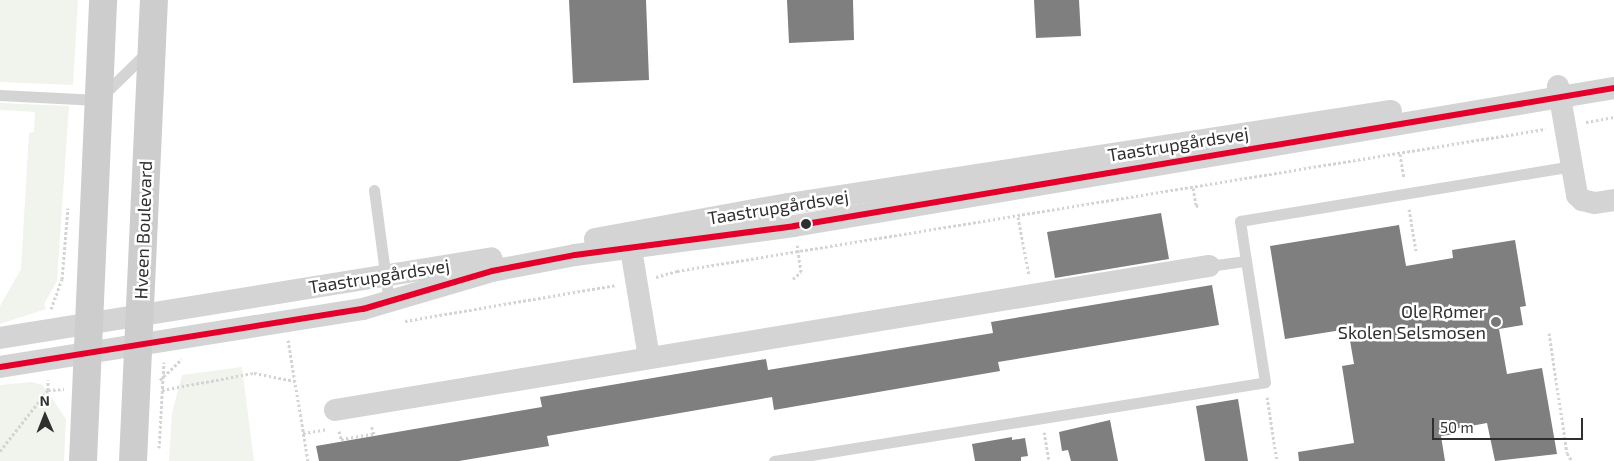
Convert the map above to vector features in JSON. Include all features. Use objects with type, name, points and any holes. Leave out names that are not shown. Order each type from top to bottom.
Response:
[{"type":"street","points":[[83,461],[103,0]]},
{"type":"street","points":[[152,25],[173,0]]},
{"type":"street","name":"Hveen Boulevard","points":[[133,461],[152,25]]},
{"type":"street","name":"Taastrupgårdsvej","points":[[0,367],[285,322],[394,311],[492,271],[794,226],[1559,91],[1614,76]]},
{"type":"street","name":"Taastrupgårdsvej","points":[[0,338],[385,275],[788,204],[1559,91],[1614,88]]},
{"type":"street","points":[[1559,91],[1577,195],[1582,200],[1595,203],[1614,200]]},
{"type":"street","points":[[631,250],[649,358]]},
{"type":"street","points":[[335,410],[1209,266]]},
{"type":"lane","points":[[0,94],[98,100],[152,25]]},
{"type":"lane","points":[[774,461],[1265,382],[1240,221],[1572,166]]},
{"type":"lane","points":[[374,190],[385,275],[394,311]]},
{"type":"lane","points":[[1209,266],[1246,261]]},
{"type":"path","points":[[394,311],[636,282],[678,271],[1018,217],[1614,117]]},
{"type":"path","points":[[1193,188],[1196,205],[1199,207]]},
{"type":"path","points":[[1018,217],[1033,296]]},
{"type":"path","points":[[793,279],[800,272],[794,226]]},
{"type":"path","points":[[285,322],[308,461]]},
{"type":"path","points":[[1548,334],[1568,453],[1572,461]]},
{"type":"path","points":[[159,453],[163,380],[184,357]]},
{"type":"path","points":[[162,390],[254,373],[295,381]]},
{"type":"path","points":[[1265,382],[1277,461]]},
{"type":"path","points":[[0,451],[48,390]]},
{"type":"path","points":[[1042,417],[1049,461]]},
{"type":"shaded area","points":[[0,0],[78,0],[73,85],[0,82]]},
{"type":"shaded area","points":[[0,103],[69,106],[57,281],[44,304],[46,309],[0,324],[0,306],[21,269],[29,133],[34,132],[35,112],[0,110]]},
{"type":"shaded area","points":[[242,367],[254,461],[169,461],[172,413],[182,375]]},
{"type":"shaded area","points":[[32,382],[43,385],[66,419],[64,461],[0,461],[0,385]]},
{"type":"building","points":[[569,0],[646,0],[649,80],[573,83]]},
{"type":"building","points":[[787,0],[853,0],[854,40],[789,43]]},
{"type":"building","points":[[1034,0],[1079,0],[1081,36],[1036,38]]},
{"type":"building","points":[[1161,213],[1169,259],[1055,278],[1047,232]]},
{"type":"building","points":[[1399,225],[1406,266],[1453,258],[1452,250],[1515,240],[1526,306],[1520,307],[1523,325],[1499,329],[1507,374],[1542,368],[1557,454],[1495,461],[1487,423],[1454,429],[1455,434],[1441,436],[1445,461],[1299,461],[1298,452],[1354,443],[1342,366],[1354,364],[1348,329],[1285,339],[1270,246]]},
{"type":"building","points":[[1212,285],[1219,325],[998,362],[1000,371],[774,410],[772,397],[547,436],[549,446],[459,461],[319,461],[316,446],[542,407],[540,397],[766,359],[768,370],[993,333],[991,322]]},
{"type":"building","points":[[1238,399],[1248,461],[1205,461],[1196,406]]},
{"type":"building","points":[[1110,420],[1118,461],[1071,461],[1068,450],[1062,451],[1059,432]]},
{"type":"building","points":[[1012,437],[1012,440],[1025,438],[1028,456],[1021,457],[1021,461],[975,461],[972,444]]},
{"type":"transit line","points":[[0,367],[363,309],[492,271],[575,255],[794,226],[1614,88]]},
{"type":"place","name":"Ole Rømer Skolen Selsmosen","points":[[1496,322]]}]
